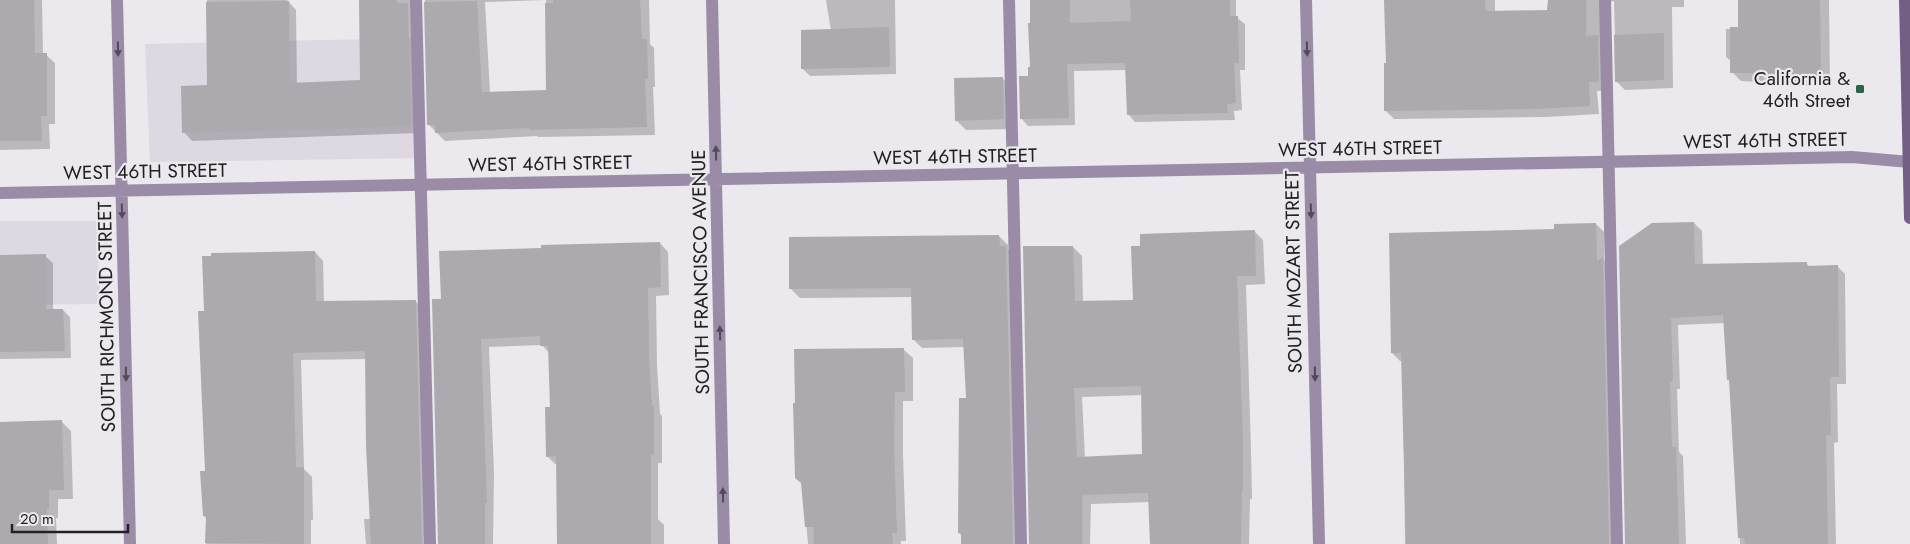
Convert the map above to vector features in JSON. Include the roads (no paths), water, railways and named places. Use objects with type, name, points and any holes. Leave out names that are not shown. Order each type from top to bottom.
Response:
[{"type":"main road","points":[[1905,0],[1910,218]]},
{"type":"street","name":"SOUTH RICHMOND STREET","points":[[117,0],[130,544]]},
{"type":"street","points":[[416,0],[430,544]]},
{"type":"street","name":"SOUTH FRANCISCO AVENUE","points":[[712,0],[724,544]]},
{"type":"street","points":[[1009,0],[1021,544]]},
{"type":"street","name":"SOUTH MOZART STREET","points":[[1306,0],[1319,544]]},
{"type":"street","points":[[1605,0],[1618,544]]},
{"type":"street","name":"WEST 46TH STREET","points":[[0,193],[1852,157],[1909,162]]},
{"type":"place","name":"California & 46th Street","points":[[1860,89]]}]
